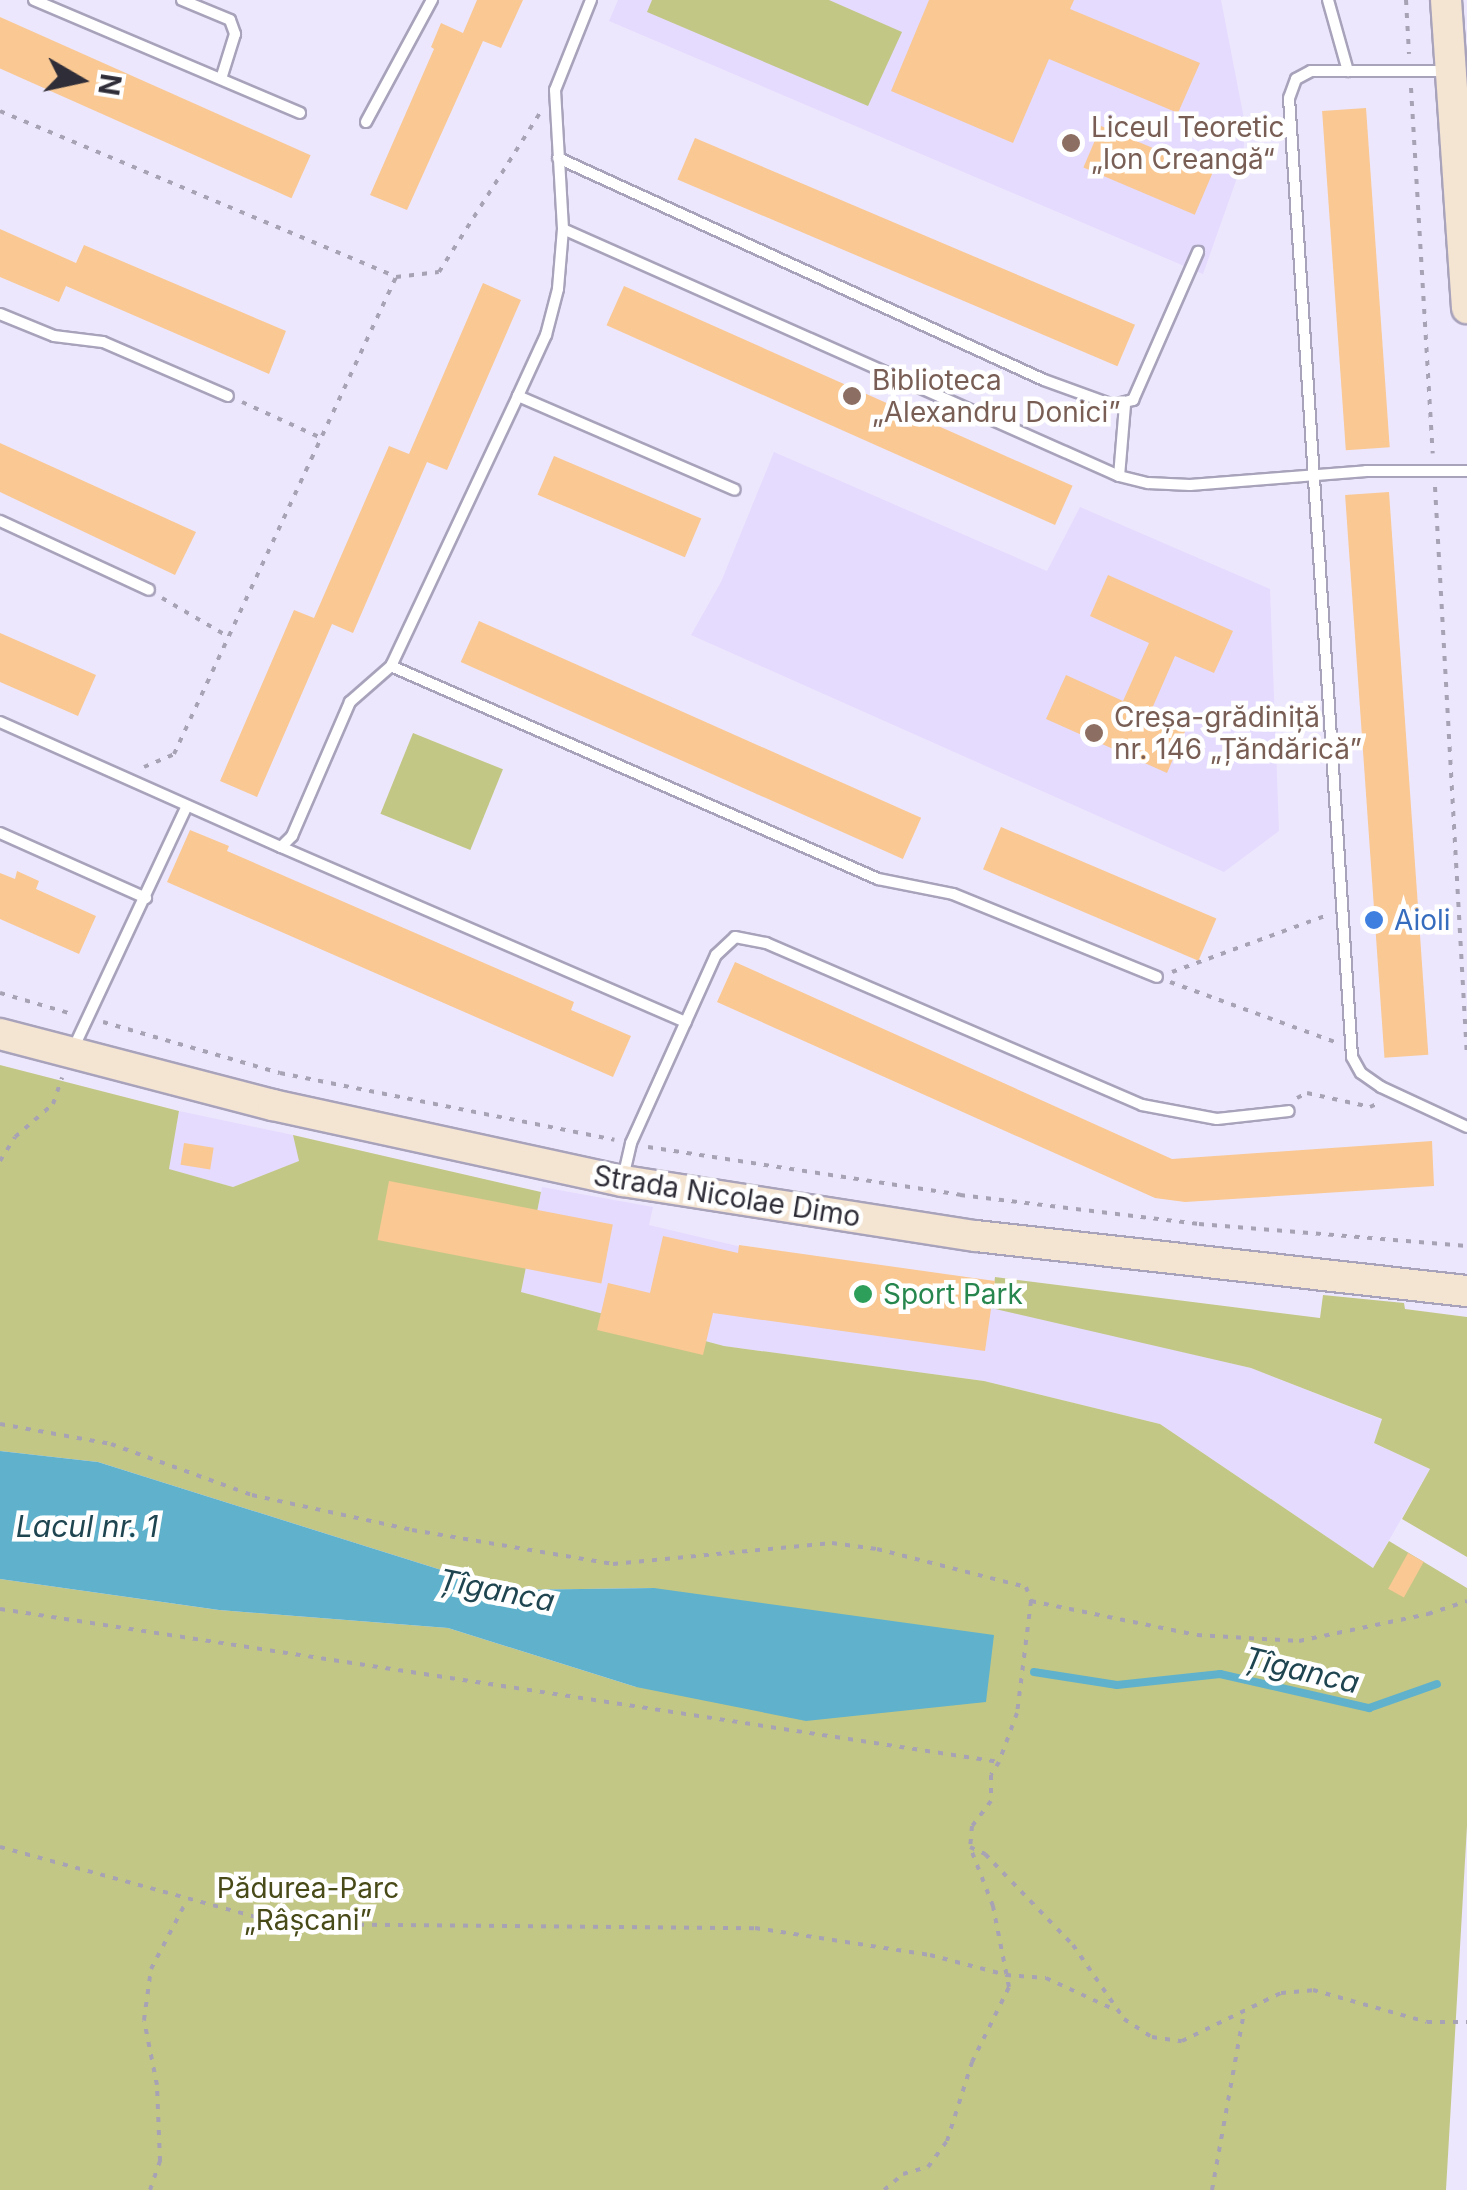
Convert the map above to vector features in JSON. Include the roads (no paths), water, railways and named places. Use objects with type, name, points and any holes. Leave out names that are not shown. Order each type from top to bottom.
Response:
[{"type":"main road","points":[[1446,0],[1467,308]]},
{"type":"main road","name":"Strada Nicolae Dimo","points":[[0,1034],[421,1140],[622,1181],[976,1236],[1467,1291]]},
{"type":"lane","points":[[34,0],[300,113]]},
{"type":"lane","points":[[182,0],[230,20],[235,34],[222,80]]},
{"type":"lane","points":[[366,122],[432,0]]},
{"type":"lane","points":[[281,847],[292,836],[350,702],[391,666],[553,314],[563,229],[555,90],[591,0]]},
{"type":"lane","points":[[1328,0],[1348,70]]},
{"type":"lane","points":[[1451,70],[1311,71],[1296,78],[1289,98],[1351,1048],[1361,1072],[1398,1096],[1467,1127]]},
{"type":"lane","points":[[558,158],[1044,380],[1096,400],[1125,405]]},
{"type":"lane","points":[[563,229],[1120,476],[1190,485],[1312,473],[1467,471]]},
{"type":"lane","points":[[1120,476],[1125,405],[1139,388],[1198,252]]},
{"type":"lane","points":[[0,314],[54,336],[103,342],[228,396]]},
{"type":"lane","points":[[518,396],[735,490]]},
{"type":"lane","points":[[0,521],[149,590]]},
{"type":"lane","points":[[391,666],[878,879],[953,894],[1156,978]]},
{"type":"lane","points":[[0,722],[686,1022]]},
{"type":"lane","points":[[71,1054],[188,806]]},
{"type":"lane","points":[[0,832],[146,898]]},
{"type":"lane","points":[[622,1181],[631,1144],[686,1022],[721,947],[735,936],[748,936],[1142,1105],[1217,1119],[1288,1111]]},
{"type":"water","name":"Lacul nr. 1","points":[[0,1451],[98,1462],[505,1590],[654,1588],[994,1635],[986,1702],[806,1721],[636,1687],[448,1628],[219,1610],[0,1579]]},
{"type":"waterway","name":"Țîganca","points":[[1034,1672],[1117,1685],[1220,1674],[1369,1708],[1437,1684]]},
{"type":"place","name":"Liceul Teoretic „Ion Creangă“","points":[[1071,143]]},
{"type":"place","name":"Biblioteca „Alexandru Donici”","points":[[852,396]]},
{"type":"place","name":"Creșa-grădiniță nr. 146 „Țăndărică”","points":[[1094,733]]},
{"type":"place","name":"Aioli","points":[[1374,920]]},
{"type":"place","name":"Sport Park","points":[[863,1294]]},
{"type":"park label","name":"Pădurea-Parc „Râșcani”","points":[[308,1904]]}]
